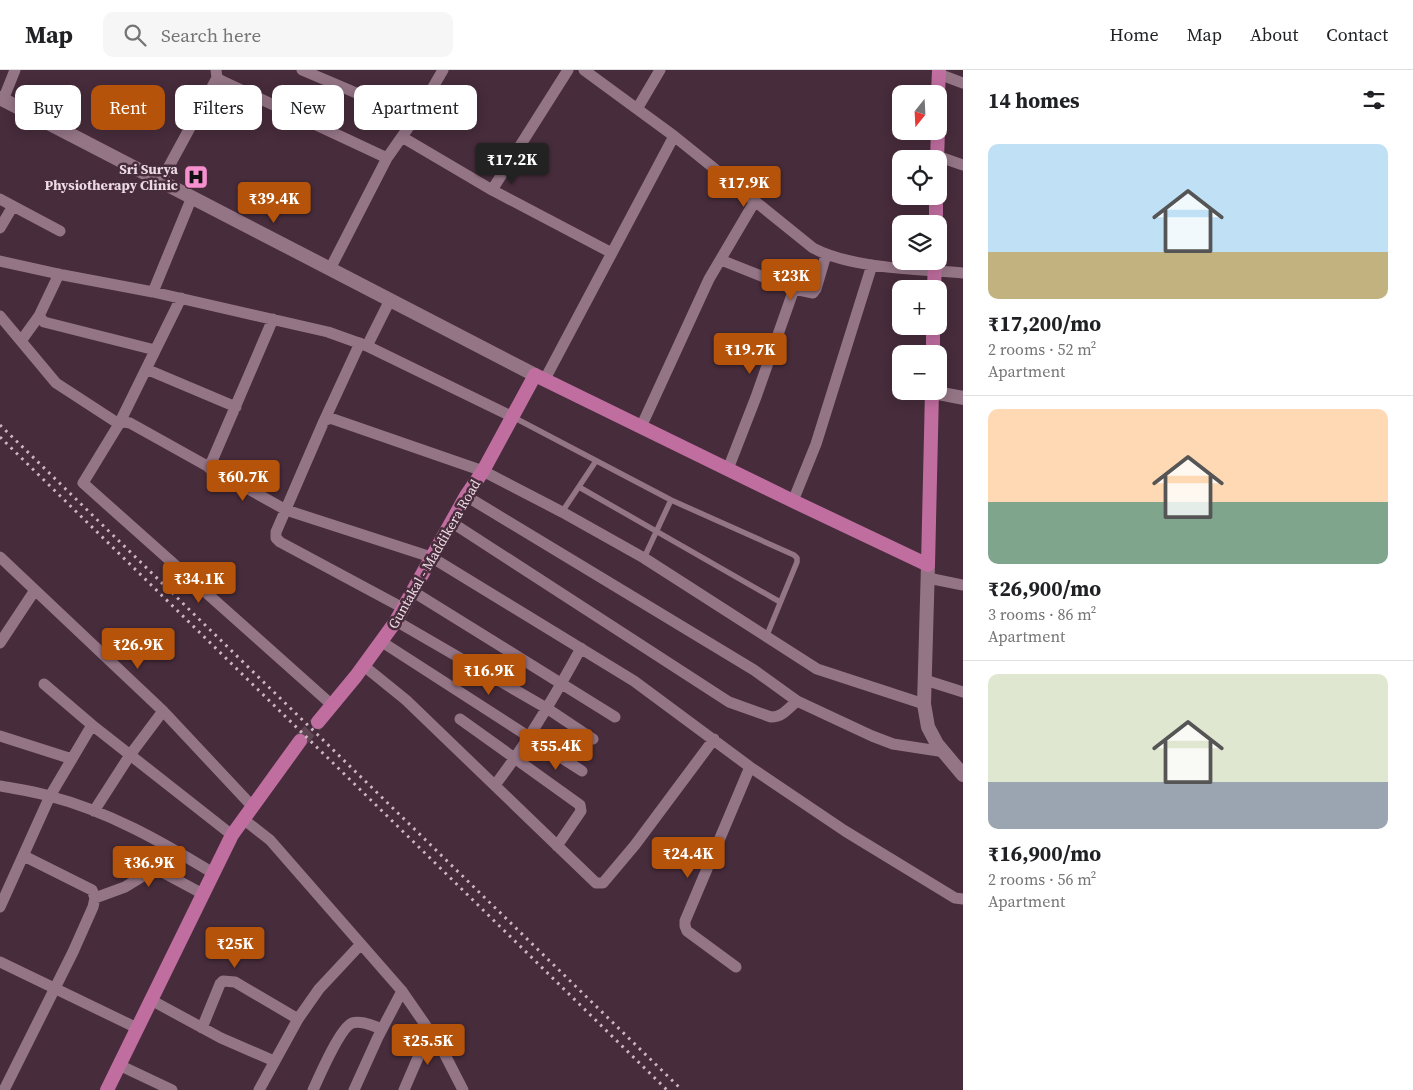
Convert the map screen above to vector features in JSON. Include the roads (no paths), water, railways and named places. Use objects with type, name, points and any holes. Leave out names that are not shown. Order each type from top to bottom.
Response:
[{"type":"main road","points":[[938,85],[939,72]]},
{"type":"main road","points":[[540,377],[793,501],[928,571],[932,400]]},
{"type":"main road","name":"Guntakal - Maddikera Road","points":[[318,722],[382,642],[400,614],[466,496],[483,471],[511,416],[540,377]]},
{"type":"main road","points":[[107,1090],[232,835],[300,741]]},
{"type":"street","points":[[16,70],[2,99],[540,377],[612,253],[674,136]]},
{"type":"street","points":[[302,70],[354,92]]},
{"type":"street","points":[[434,85],[443,70]]},
{"type":"street","points":[[492,190],[568,70]]},
{"type":"street","points":[[584,70],[674,136],[813,248],[826,255],[872,264],[892,265]]},
{"type":"street","points":[[637,109],[660,70]]},
{"type":"street","points":[[939,72],[963,83]]},
{"type":"street","points":[[161,181],[217,74],[387,158]]},
{"type":"street","points":[[330,269],[387,158],[407,130]]},
{"type":"street","points":[[402,137],[492,190],[612,253]]},
{"type":"street","points":[[947,161],[963,165]]},
{"type":"street","points":[[153,292],[192,198]]},
{"type":"street","points":[[0,199],[60,231]]},
{"type":"street","points":[[641,427],[709,279],[755,200]]},
{"type":"street","points":[[0,228],[12,206]]},
{"type":"street","points":[[721,260],[794,289],[813,293],[816,289],[826,255]]},
{"type":"street","points":[[0,261],[181,298],[328,332],[364,345],[511,416]]},
{"type":"street","points":[[793,501],[816,444],[872,264]]},
{"type":"street","points":[[947,269],[963,274]]},
{"type":"street","points":[[21,341],[39,316],[59,274]]},
{"type":"street","points":[[728,469],[756,397],[794,289]]},
{"type":"street","points":[[181,298],[119,424],[83,484],[332,705]]},
{"type":"street","points":[[390,300],[324,421],[276,532],[276,538],[400,614],[593,739]]},
{"type":"street","points":[[0,316],[56,383],[119,424]]},
{"type":"street","points":[[39,316],[44,322],[156,350]]},
{"type":"street","points":[[209,468],[273,319]]},
{"type":"street","points":[[146,369],[236,407]]},
{"type":"street","points":[[947,395],[963,398]]},
{"type":"street","points":[[324,421],[330,418],[483,471],[644,558],[817,669],[924,704]]},
{"type":"street","points":[[119,424],[124,422],[130,423],[286,510],[431,557],[634,681],[750,766],[845,831],[955,898],[963,899]]},
{"type":"street","points":[[466,496],[754,670],[797,701],[893,744],[945,752]]},
{"type":"street","points":[[451,522],[729,702],[771,717],[776,717],[780,716],[797,701]]},
{"type":"street","points":[[0,557],[163,711],[252,806]]},
{"type":"street","points":[[963,585],[928,571],[924,704],[928,727],[938,744],[963,774]]},
{"type":"street","points":[[0,643],[35,590]]},
{"type":"street","points":[[412,591],[615,716]]},
{"type":"street","points":[[382,642],[582,771]]},
{"type":"street","points":[[495,785],[548,709],[581,648]]},
{"type":"street","points":[[364,666],[406,700],[596,883],[603,883],[635,845],[714,739]]},
{"type":"street","points":[[925,680],[963,692]]},
{"type":"street","points":[[44,684],[92,725],[232,835]]},
{"type":"street","points":[[94,811],[130,755],[163,711]]},
{"type":"street","points":[[460,719],[580,805],[581,811],[557,846]]},
{"type":"street","points":[[0,907],[50,796],[92,725]]},
{"type":"street","points":[[0,736],[72,759]]},
{"type":"street","points":[[736,967],[687,931],[685,921],[750,766]]},
{"type":"street","points":[[0,786],[50,796],[122,822],[213,873]]},
{"type":"street","points":[[243,819],[270,840],[402,990],[442,1049],[462,1090]]},
{"type":"street","points":[[4,1090],[56,988],[93,907],[95,898],[92,890],[24,856]]},
{"type":"street","points":[[95,898],[125,887],[151,871],[162,872],[203,894]]},
{"type":"street","points":[[259,1090],[298,1019],[319,989],[361,944]]},
{"type":"street","points":[[0,962],[137,1028]]},
{"type":"street","points":[[202,1028],[223,980],[234,982],[298,1019]]},
{"type":"street","points":[[354,1090],[402,990]]},
{"type":"street","points":[[151,1000],[202,1028],[274,1062]]},
{"type":"street","points":[[313,1090],[342,1032],[351,1023],[362,1022],[382,1030]]},
{"type":"street","points":[[404,1090],[429,1032]]},
{"type":"street","points":[[119,1065],[172,1090]]},
{"type":"lane","points":[[511,416],[671,500],[794,555],[797,558],[797,562],[767,636]]},
{"type":"lane","points":[[562,512],[596,462]]},
{"type":"lane","points":[[579,487],[780,602]]},
{"type":"lane","points":[[644,558],[671,500]]},
{"type":"tunnel","points":[[300,741],[318,722]]},
{"type":"railway","points":[[0,425],[682,1090]]},
{"type":"railway","points":[[0,437],[667,1090]]},
{"type":"place","name":"Sri Surya Physiotherapy Clinic","points":[[196,177]]}]
